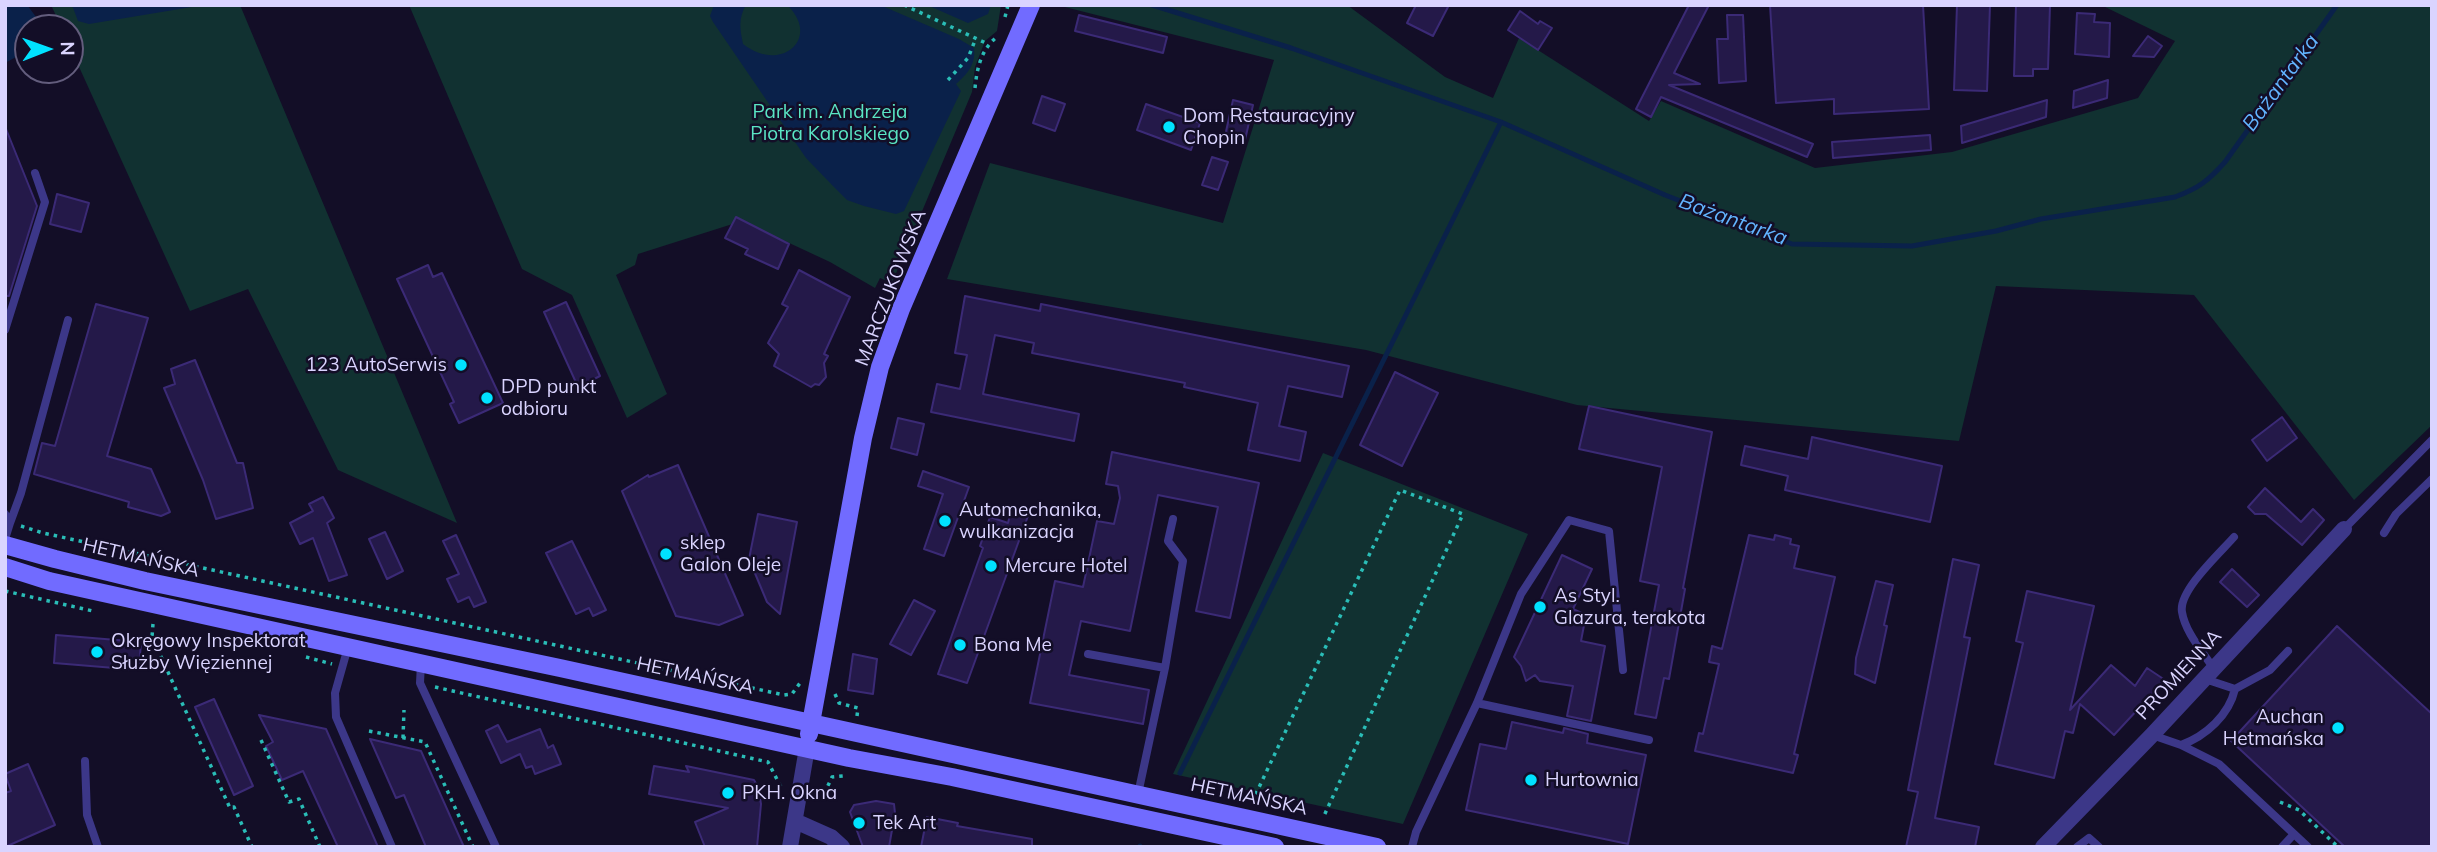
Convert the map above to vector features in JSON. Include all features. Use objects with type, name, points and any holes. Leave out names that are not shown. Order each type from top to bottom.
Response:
[{"type":"main road","name":"MARCZUKOWSKA","points":[[807,748],[863,438],[880,367],[901,309],[1031,5]]},
{"type":"main road","name":"HETMAŃSKA","points":[[5,542],[55,559],[1377,847]]},
{"type":"main road","points":[[49,581],[55,559]]},
{"type":"main road","points":[[5,567],[49,581],[708,727],[1275,847]]},
{"type":"main road","points":[[708,727],[716,721],[719,713],[713,702]]},
{"type":"main road","points":[[907,769],[903,761],[904,752],[913,744]]},
{"type":"street","name":"PROMIENNA","points":[[2043,847],[2210,674],[2344,529]]},
{"type":"street","points":[[790,847],[807,748]]},
{"type":"street","points":[[795,821],[821,832],[842,847]]},
{"type":"lane","points":[[5,330],[45,202],[35,173]]},
{"type":"lane","points":[[5,542],[68,320]]},
{"type":"lane","points":[[2344,529],[2432,440]]},
{"type":"lane","points":[[2384,533],[2396,514],[2432,479]]},
{"type":"lane","points":[[5,514],[10,523]]},
{"type":"lane","points":[[1138,795],[1165,668],[1183,561],[1168,541],[1173,519]]},
{"type":"lane","points":[[1412,847],[1416,832],[1478,704],[1521,594],[1569,520],[1609,531],[1623,670]]},
{"type":"lane","points":[[2234,537],[2187,591],[2181,610],[2210,674],[2235,689]]},
{"type":"lane","points":[[348,647],[335,693],[336,717],[393,847]]},
{"type":"lane","points":[[2181,745],[2205,734],[2227,708],[2235,689],[2270,670],[2288,651]]},
{"type":"lane","points":[[1088,653],[1165,668]]},
{"type":"lane","points":[[421,663],[420,683],[496,847]]},
{"type":"lane","points":[[1478,704],[1649,740]]},
{"type":"lane","points":[[2152,735],[2181,745],[2219,764],[2308,847]]},
{"type":"lane","points":[[85,761],[87,815],[98,847]]},
{"type":"lane","points":[[2282,847],[2294,834]]},
{"type":"lane","points":[[2077,847],[2089,838],[2099,847]]},
{"type":"path","points":[[904,5],[988,44]]},
{"type":"path","points":[[975,97],[977,69],[988,44],[1005,31]]},
{"type":"path","points":[[948,80],[968,58],[976,38]]},
{"type":"path","points":[[1247,819],[1255,792],[1400,490],[1463,514],[1326,807],[1318,834]]},
{"type":"path","points":[[10,523],[43,533],[783,695],[792,694],[800,681]]},
{"type":"path","points":[[153,624],[152,637],[230,808],[234,807],[252,847]]},
{"type":"path","points":[[303,656],[343,666]]},
{"type":"path","points":[[420,683],[457,694],[768,762],[779,783]]},
{"type":"path","points":[[833,687],[839,703],[858,708]]},
{"type":"path","points":[[403,738],[404,710]]},
{"type":"path","points":[[369,731],[425,742],[472,847]]},
{"type":"path","points":[[261,740],[289,802],[299,799],[320,847]]},
{"type":"path","points":[[800,787],[825,792],[832,777],[844,777]]},
{"type":"path","points":[[2279,802],[2299,810],[2338,847]]},
{"type":"green space","points":[[51,5],[240,5],[457,523],[338,470],[248,289],[190,311],[84,78],[84,14],[55,14]]},
{"type":"green space","name":"Park im. Andrzeja Piotra Karolskiego","points":[[409,5],[1001,5],[997,31],[985,41],[975,67],[972,92],[892,283],[880,278],[875,288],[830,262],[742,221],[638,254],[635,265],[616,275],[667,394],[627,418],[572,295],[522,269]]},
{"type":"green space","points":[[1057,5],[1347,5],[1445,77],[1493,98],[1519,38],[1649,121],[1661,101],[1815,168],[1952,152],[2138,98],[2175,41],[2101,5],[2432,5],[2432,425],[2354,500],[2194,295],[1996,286],[1959,441],[1577,405],[1366,350],[947,279],[990,163],[1223,223],[1274,60]]},
{"type":"green space","points":[[1323,453],[1528,534],[1403,824],[1173,774]]},
{"type":"water","points":[[5,5],[28,6],[34,14],[14,14],[14,58],[5,63]]},
{"type":"water","points":[[72,5],[204,5],[89,24],[84,23],[84,14],[75,14]]},
{"type":"water","points":[[714,5],[746,5],[740,24],[743,44],[757,52],[771,55],[783,54],[798,40],[800,29],[797,17],[787,5],[880,5],[974,48],[972,64],[956,84],[961,91],[904,211],[896,214],[847,200],[806,158],[713,22],[710,16]]},
{"type":"water","points":[[927,5],[991,5],[988,14],[968,23]]},
{"type":"building","points":[[1416,5],[1449,5],[1433,36],[1407,23]]},
{"type":"building","points":[[1689,5],[1709,5],[1674,73],[1700,84],[1669,85],[1813,144],[1807,157],[1661,97],[1651,117],[1636,109]]},
{"type":"building","points":[[1770,5],[1923,5],[1929,109],[1834,114],[1834,99],[1776,103]]},
{"type":"building","points":[[1957,5],[1990,5],[1987,91],[1954,90]]},
{"type":"building","points":[[2016,5],[2050,5],[2048,69],[2033,69],[2033,76],[2014,76]]},
{"type":"building","points":[[1520,11],[1538,24],[1540,21],[1552,28],[1538,50],[1508,30]]},
{"type":"building","points":[[2077,13],[2095,14],[2094,22],[2110,23],[2109,57],[2075,54]]},
{"type":"building","points":[[1079,15],[1167,37],[1163,53],[1075,31]]},
{"type":"building","points":[[1727,15],[1743,15],[1746,81],[1719,83],[1717,39],[1728,39]]},
{"type":"building","points":[[2148,36],[2162,46],[2154,57],[2133,56]]},
{"type":"building","points":[[2108,80],[2107,98],[2073,108],[2074,91]]},
{"type":"building","points":[[1042,96],[1065,104],[1055,131],[1033,123]]},
{"type":"building","points":[[1233,100],[1253,105],[1245,140],[1225,136]]},
{"type":"building","points":[[2047,100],[2046,117],[1962,143],[1961,126]]},
{"type":"building","name":"Dom Restauracyjny Chopin","points":[[1146,104],[1200,123],[1191,150],[1137,130]]},
{"type":"building","points":[[6,129],[37,206],[9,296],[5,296]]},
{"type":"building","points":[[1930,135],[1931,150],[1833,158],[1832,142]]},
{"type":"building","points":[[1212,157],[1228,162],[1218,190],[1202,185]]},
{"type":"building","points":[[57,194],[89,203],[81,232],[50,224]]},
{"type":"building","points":[[736,217],[789,244],[778,269],[745,254],[748,249],[725,238]]},
{"type":"building","name":"123 AutoSerwis","points":[[428,265],[433,277],[442,273],[503,403],[459,423],[450,404],[454,402],[397,279]]},
{"type":"building","points":[[799,270],[850,297],[824,354],[828,356],[824,363],[826,377],[819,385],[811,387],[774,366],[779,354],[768,343],[788,307],[782,304]]},
{"type":"building","points":[[965,296],[1040,311],[1041,304],[1349,366],[1342,397],[1288,386],[1279,426],[1306,432],[1300,461],[1248,450],[1258,403],[1184,387],[1185,383],[1032,353],[1034,343],[995,335],[983,394],[1079,414],[1074,441],[931,412],[937,384],[960,389],[967,355],[955,353]]},
{"type":"building","points":[[566,302],[600,376],[578,387],[544,312]]},
{"type":"building","points":[[96,304],[148,318],[107,456],[151,469],[170,512],[161,516],[128,507],[129,502],[34,474],[42,443],[55,446]]},
{"type":"building","points":[[195,360],[237,463],[243,463],[253,508],[216,519],[203,480],[164,388],[175,384],[171,369]]},
{"type":"building","points":[[1395,372],[1438,393],[1402,466],[1360,445]]},
{"type":"building","points":[[1589,406],[1712,432],[1669,679],[1664,678],[1656,718],[1635,714],[1659,585],[1640,581],[1662,467],[1579,449]]},
{"type":"building","points":[[2282,417],[2297,438],[2267,461],[2252,440]]},
{"type":"building","points":[[898,418],[924,424],[917,455],[891,448]]},
{"type":"building","points":[[1812,437],[1942,466],[1930,522],[1785,490],[1788,476],[1741,465],[1745,446],[1808,459]]},
{"type":"building","points":[[1112,452],[1259,483],[1230,618],[1196,611],[1218,507],[1158,495],[1130,631],[1081,621],[1069,675],[1149,690],[1143,724],[1030,703],[1055,581],[1083,587],[1097,521],[1114,524],[1120,498],[1118,486],[1106,484]]},
{"type":"building","points":[[678,465],[743,615],[719,625],[676,616],[622,491],[648,475],[649,477]]},
{"type":"building","name":"Automechanika, wulkanizacja","points":[[923,471],[969,487],[944,556],[924,549],[943,494],[918,486]]},
{"type":"building","points":[[2265,488],[2301,522],[2313,509],[2324,520],[2302,545],[2266,514],[2255,514],[2248,507]]},
{"type":"building","points":[[323,497],[334,518],[327,523],[347,575],[329,581],[313,538],[300,544],[290,523],[313,511],[309,504]]},
{"type":"building","name":"Mercure Hotel","points":[[1011,511],[1028,516],[967,683],[938,674],[983,548],[980,546],[990,517],[1008,523]]},
{"type":"building","points":[[758,514],[797,522],[780,614],[767,602],[749,559]]},
{"type":"building","points":[[385,532],[403,571],[387,579],[369,539]]},
{"type":"building","points":[[456,535],[486,602],[474,607],[469,597],[458,602],[447,579],[459,574],[443,541]]},
{"type":"building","points":[[1749,535],[1774,540],[1775,535],[1791,539],[1790,544],[1799,546],[1794,568],[1835,577],[1794,754],[1798,755],[1793,773],[1695,751],[1699,733],[1703,734],[1719,664],[1709,662],[1712,646],[1722,649]]},
{"type":"building","points":[[572,541],[606,610],[593,616],[589,608],[576,614],[546,553]]},
{"type":"building","points":[[1562,555],[1592,569],[1573,609],[1586,615],[1581,641],[1605,646],[1591,721],[1567,716],[1573,686],[1540,681],[1535,675],[1526,681],[1521,666],[1514,657]]},
{"type":"building","points":[[1953,559],[1979,565],[1964,637],[1970,638],[1935,818],[1979,827],[1975,847],[1906,847],[1918,792],[1908,790]]},
{"type":"building","points":[[2232,569],[2259,595],[2247,607],[2220,582]]},
{"type":"building","points":[[1876,581],[1893,585],[1875,683],[1855,674],[1856,658]]},
{"type":"building","points":[[2027,591],[2094,606],[2070,710],[2111,665],[2135,686],[2147,668],[2165,680],[2114,735],[2080,704],[2073,733],[2065,731],[2054,778],[1995,764],[2023,643],[2016,641]]},
{"type":"building","points":[[914,600],[935,611],[911,655],[890,644]]},
{"type":"building","name":"Auchan Hetmańska","points":[[2337,626],[2432,714],[2432,847],[2345,847],[2231,741]]},
{"type":"building","name":"Okręgowy Inspektorat Służby Więziennej","points":[[56,635],[141,642],[139,670],[54,663]]},
{"type":"building","points":[[853,654],[877,659],[873,694],[848,690]]},
{"type":"building","points":[[214,699],[253,786],[234,795],[195,707]]},
{"type":"building","points":[[259,715],[326,729],[378,847],[338,847],[303,771],[282,780],[266,746],[273,742]]},
{"type":"building","points":[[1512,722],[1563,733],[1564,728],[1588,734],[1587,743],[1646,755],[1628,844],[1466,810],[1480,744],[1506,749]]},
{"type":"building","points":[[498,725],[507,742],[540,729],[548,748],[553,745],[561,764],[535,774],[532,766],[526,768],[520,754],[501,763],[486,731]]},
{"type":"building","points":[[370,739],[421,751],[464,847],[426,847],[404,795],[396,798]]},
{"type":"building","points":[[28,764],[55,825],[5,847],[5,793],[11,791],[5,774]]},
{"type":"building","points":[[654,766],[689,772],[686,766],[754,780],[761,804],[757,847],[705,847],[695,822],[728,808],[649,794]]},
{"type":"building","points":[[876,801],[894,804],[889,847],[863,847],[850,812],[854,805]]},
{"type":"building","points":[[927,817],[958,823],[957,826],[1032,839],[1032,847],[921,847]]},
{"type":"waterway","name":"Bażantarka","points":[[1152,5],[1291,48],[1501,122],[1665,195],[1792,244],[1912,246],[1996,231],[2041,219],[2175,197],[2197,187],[2225,162],[2337,5]]},
{"type":"waterway","points":[[1180,773],[1501,122]]},
{"type":"place","name":"Dom Restauracyjny Chopin","points":[[1169,127]]},
{"type":"place","name":"123 AutoSerwis","points":[[461,365]]},
{"type":"place","name":"DPD punkt odbioru","points":[[487,398]]},
{"type":"place","name":"Automechanika, wulkanizacja","points":[[945,521]]},
{"type":"place","name":"sklep Galon Oleje","points":[[666,554]]},
{"type":"place","name":"Mercure Hotel","points":[[991,566]]},
{"type":"place","name":"As Styl. Glazura, terakota","points":[[1540,607]]},
{"type":"place","name":"Bona Me","points":[[960,645]]},
{"type":"place","name":"Okręgowy Inspektorat Służby Więziennej","points":[[97,652]]},
{"type":"place","name":"Auchan Hetmańska","points":[[2338,728]]},
{"type":"place","name":"Hurtownia","points":[[1531,780]]},
{"type":"place","name":"PKH. Okna","points":[[728,793]]},
{"type":"place","name":"Tek Art","points":[[859,823]]}]
